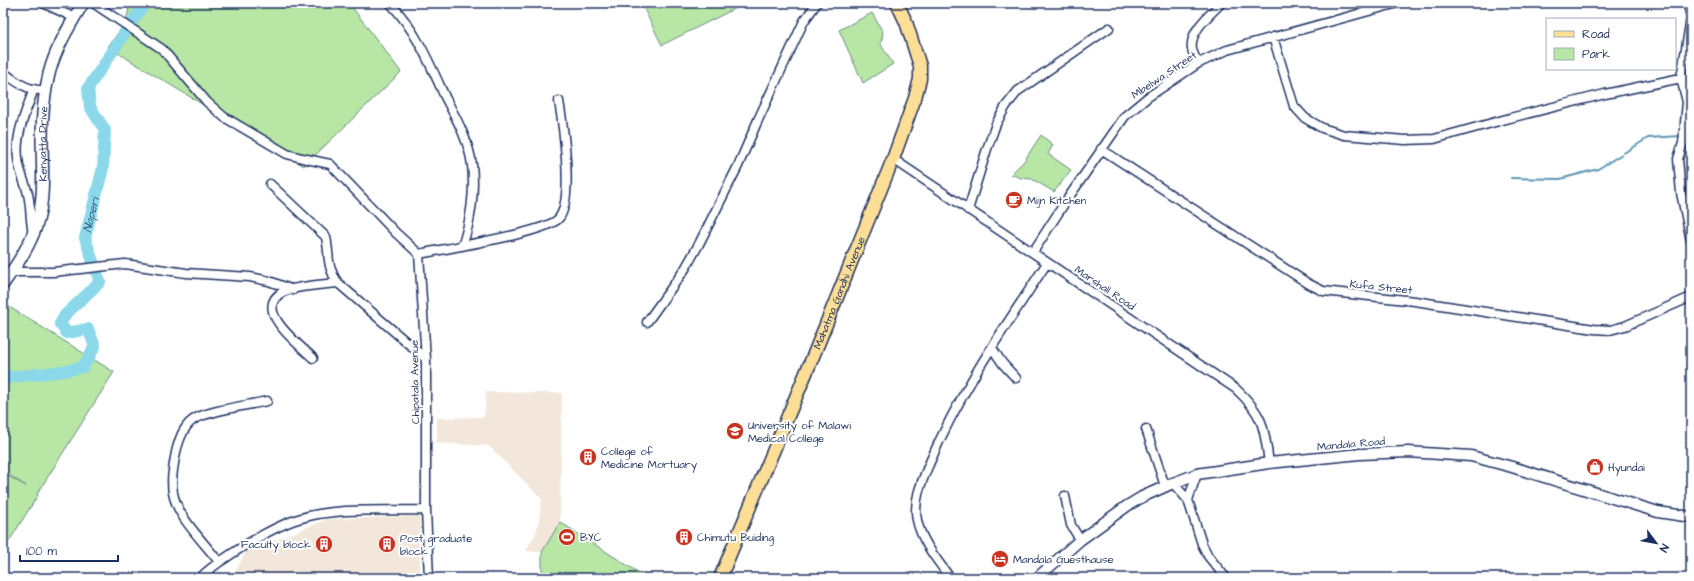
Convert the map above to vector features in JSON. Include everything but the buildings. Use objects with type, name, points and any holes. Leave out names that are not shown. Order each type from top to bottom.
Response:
[{"type":"main road","name":"Kenyatta Drive","points":[[3,284],[12,272],[33,235],[41,206],[42,135],[49,73],[54,58],[74,18],[84,3]]},
{"type":"main road","name":"Mahatma Gandhi Avenue","points":[[720,578],[811,362],[893,159],[915,98],[920,79],[920,66],[916,51],[897,3]]},
{"type":"street","points":[[43,3],[74,18]]},
{"type":"street","points":[[92,3],[162,49],[207,102],[224,117],[287,154],[330,164],[396,233],[419,254],[462,246],[547,226],[558,220],[565,206],[566,176],[566,150],[559,102]]},
{"type":"street","points":[[390,3],[410,26],[422,48],[460,128],[467,147],[471,164],[472,201],[462,246]]},
{"type":"street","points":[[647,322],[685,269],[702,238],[738,166],[804,21],[817,3]]},
{"type":"street","points":[[1199,63],[1193,53],[1192,39],[1198,28],[1221,3]]},
{"type":"street","name":"Mbelwa Street","points":[[1033,252],[1101,149],[1125,116],[1134,107],[1199,63],[1227,50],[1398,3]]},
{"type":"street","points":[[1687,3],[1691,17],[1681,78],[1688,102],[1683,143],[1678,159],[1691,241]]},
{"type":"street","points":[[968,210],[996,124],[1006,106],[1018,91],[1109,28]]},
{"type":"street","points":[[1273,37],[1294,106],[1305,118],[1322,128],[1344,135],[1405,140],[1434,139],[1598,96],[1681,78],[1691,79]]},
{"type":"street","points":[[3,72],[15,81],[34,90],[46,90]]},
{"type":"street","points":[[33,235],[29,219],[28,194],[18,158],[18,144],[21,129],[34,90]]},
{"type":"street","name":"Kufa Street","points":[[1101,149],[1309,284],[1324,291],[1415,301],[1594,329],[1610,330],[1625,326],[1691,297]]},
{"type":"street","name":"Marshall Road","points":[[893,159],[1236,389],[1254,406],[1261,418],[1269,463]]},
{"type":"street","points":[[270,184],[326,238],[329,265],[332,274],[338,283],[426,359]]},
{"type":"street","name":"Chipatala Avenue","points":[[419,254],[426,359],[426,510],[428,578]]},
{"type":"street","points":[[950,578],[923,537],[917,521],[916,504],[921,484],[954,409],[1047,263]]},
{"type":"street","points":[[12,272],[53,272],[125,264],[186,273],[250,277],[269,281],[292,290]]},
{"type":"street","points":[[313,358],[280,325],[274,316],[273,306],[277,296],[282,292],[311,286],[338,283]]},
{"type":"street","points":[[992,348],[1003,364],[1016,378]]},
{"type":"street","points":[[219,562],[182,515],[175,502],[172,486],[174,460],[178,441],[186,427],[193,420],[204,415],[267,401]]},
{"type":"street","points":[[1146,428],[1169,485],[1188,500],[1202,544],[1208,556],[1226,578]]},
{"type":"street","name":"Mandala Road","points":[[1037,578],[1080,540],[1127,506],[1142,497],[1197,474],[1269,463],[1360,454],[1408,452],[1471,456],[1512,467],[1658,512],[1691,518]]},
{"type":"street","points":[[1188,500],[1197,474]]},
{"type":"street","points":[[1065,496],[1070,525],[1080,540]]},
{"type":"street","points":[[200,578],[219,562],[266,533],[300,518],[362,511],[426,510]]},
{"type":"shaded area","points":[[486,392],[562,393],[560,522],[542,552],[526,551],[537,530],[542,499],[489,446],[435,443],[437,439],[437,418],[484,417]]},
{"type":"shaded area","points":[[420,516],[420,578],[232,578],[246,552],[328,519]]},
{"type":"green space","points":[[130,3],[349,3],[401,72],[304,166],[108,47],[128,15]]},
{"type":"green space","points":[[641,3],[746,3],[662,45]]},
{"type":"green space","points":[[872,13],[883,32],[881,45],[893,64],[863,83],[839,30]]},
{"type":"green space","points":[[1041,135],[1053,145],[1048,154],[1071,170],[1054,192],[1032,179],[1021,178],[1011,174],[1024,161]]},
{"type":"green space","points":[[3,303],[114,372],[3,551],[3,473],[26,486],[3,471]]},
{"type":"green space","name":"BYC","points":[[560,522],[647,578],[542,578],[542,552]]},
{"type":"waterway","name":"Naperi","points":[[3,378],[64,371],[83,367],[95,346],[88,329],[67,333],[60,324],[65,315],[100,282],[85,238],[103,168],[105,130],[90,107],[88,88],[145,3]]},
{"type":"waterway","points":[[1511,178],[1560,179],[1598,169],[1648,138],[1680,136]]},
{"type":"place","name":"Mijn Kitchen","points":[[1014,200]]},
{"type":"place","name":"University of Malawi Medical College","points":[[735,431]]},
{"type":"place","name":"College of Medicine Mortuary","points":[[588,457]]},
{"type":"place","name":"Hyundai","points":[[1595,467]]},
{"type":"place","name":"BYC","points":[[567,537]]},
{"type":"place","name":"Chimutu Buiding","points":[[684,537]]},
{"type":"place","name":"Faculty block","points":[[324,544]]},
{"type":"place","name":"Post graduate block","points":[[387,544]]},
{"type":"place","name":"Mandala Guesthause","points":[[1000,559]]}]
